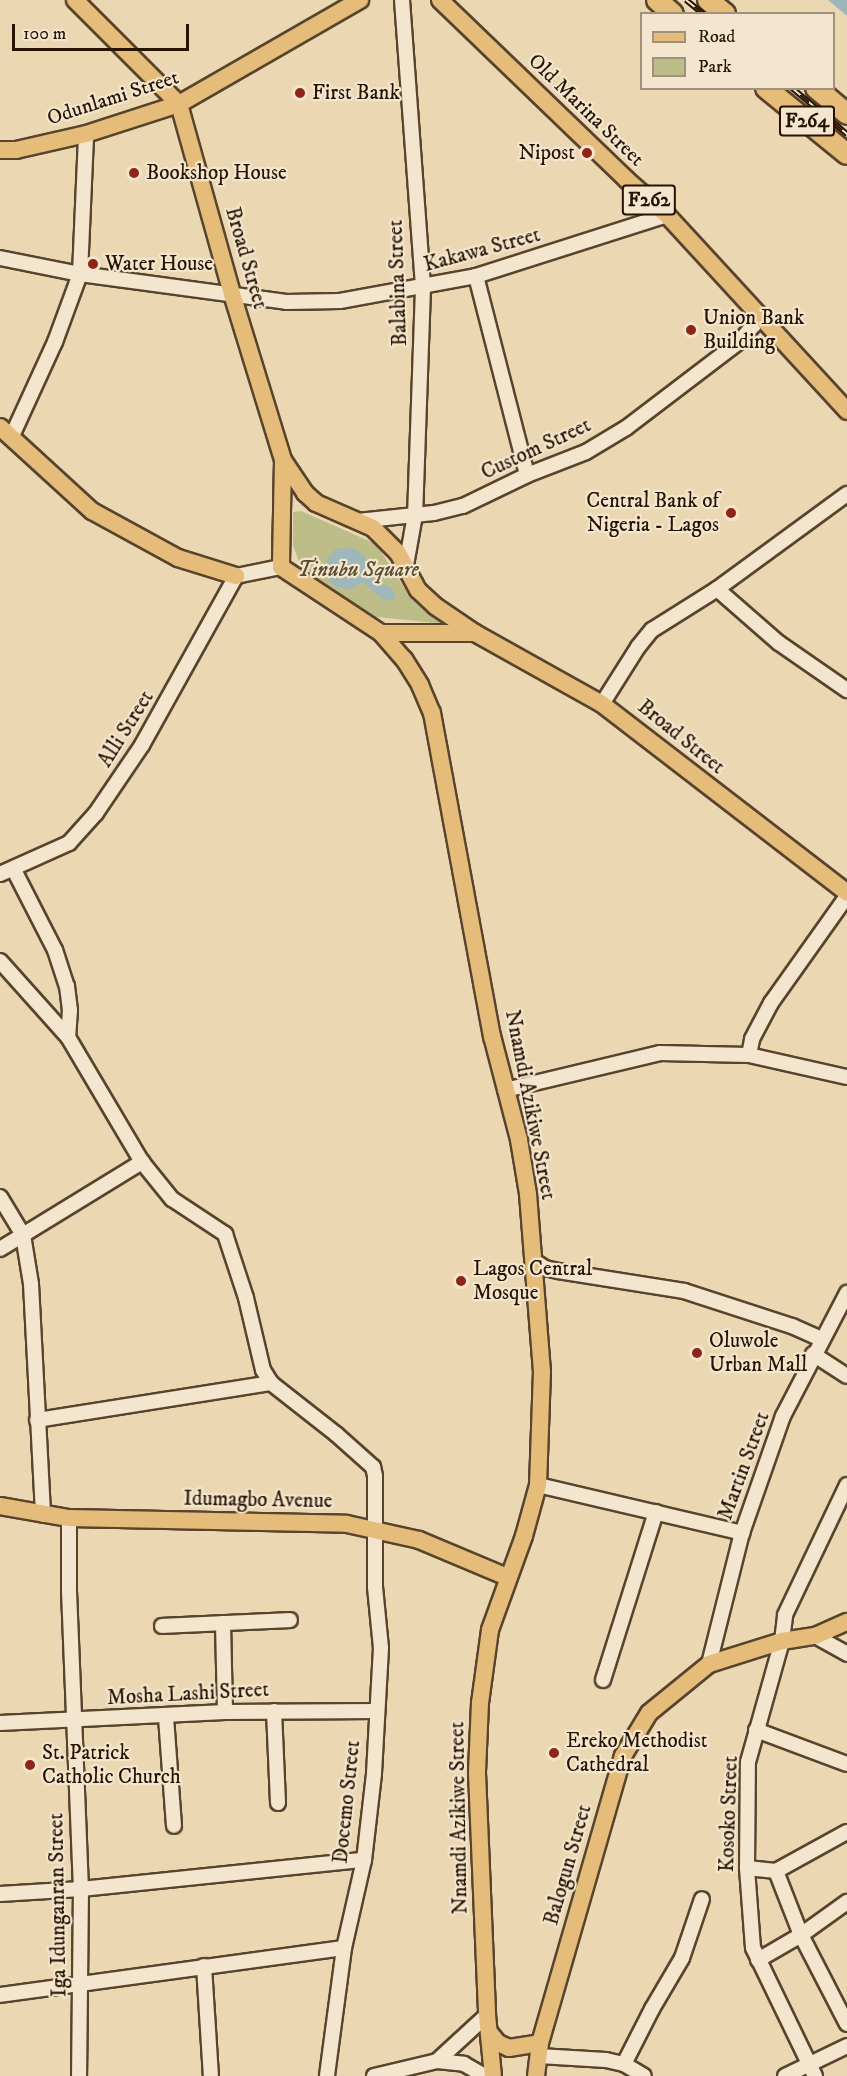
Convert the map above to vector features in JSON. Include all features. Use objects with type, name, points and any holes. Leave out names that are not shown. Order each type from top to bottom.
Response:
[{"type":"highway","points":[[657,0],[672,12]]},
{"type":"highway","points":[[708,0],[722,12]]},
{"type":"highway","name":"F264","points":[[768,90],[847,154]]},
{"type":"highway","name":"F264","points":[[818,90],[847,114]]},
{"type":"main road","name":"Broad Street","points":[[75,0],[179,104],[232,294],[283,460],[281,567]]},
{"type":"main road","name":"Odunlami Street","points":[[0,150],[16,150],[86,134],[179,104],[360,0]]},
{"type":"main road","name":"Old Marina Street","points":[[440,0],[627,180],[667,215],[847,411]]},
{"type":"main road","points":[[5,433],[92,511],[178,558],[236,576]]},
{"type":"main road","name":"Broad Street","points":[[283,460],[316,503],[374,528],[388,541],[406,565],[418,590],[435,606],[475,633],[603,704],[768,835],[847,894]]},
{"type":"main road","name":"Nnamdi Azikiwe Street","points":[[281,567],[381,633],[404,659],[420,685],[432,713],[492,1036],[519,1140],[526,1184],[542,1371],[538,1485],[524,1536],[507,1577],[490,1630],[480,1703],[477,1773],[488,2023],[493,2076]]},
{"type":"main road","name":"Broad Street","points":[[381,633],[475,633]]},
{"type":"main road","name":"Idumagbo Avenue","points":[[0,1506],[69,1518],[347,1524],[419,1540],[507,1577]]},
{"type":"main road","name":"Balogun Street","points":[[536,2076],[540,2050],[623,1756],[649,1713],[709,1664],[782,1641],[815,1636],[847,1622]]},
{"type":"main road","points":[[488,2023],[498,2043],[509,2048],[540,2050]]},
{"type":"street","name":"Balabina Street","points":[[402,0],[423,288],[415,515],[406,565]]},
{"type":"street","points":[[5,433],[55,342],[80,274],[86,134]]},
{"type":"street","name":"Kakawa Street","points":[[0,258],[80,274],[286,302],[340,301],[423,288],[476,276],[564,250],[667,215]]},
{"type":"street","points":[[476,276],[527,475]]},
{"type":"street","name":"Custom Street","points":[[358,521],[434,513],[463,506],[527,475],[586,452],[626,428],[739,342],[754,325],[756,312]]},
{"type":"street","points":[[603,704],[652,630],[717,589],[847,494]]},
{"type":"street","points":[[236,576],[281,567]]},
{"type":"street","name":"Alli Street","points":[[7,872],[69,843],[96,813],[142,745],[236,576]]},
{"type":"street","points":[[717,589],[779,643],[847,690]]},
{"type":"street","points":[[7,872],[58,959],[67,986],[70,1010],[68,1037]]},
{"type":"street","points":[[749,1055],[752,1039],[771,1003],[847,894]]},
{"type":"street","points":[[0,961],[68,1037],[142,1162],[172,1198],[225,1234],[246,1298],[263,1370],[271,1383],[37,1420]]},
{"type":"street","points":[[505,1090],[660,1053],[749,1055],[847,1077]]},
{"type":"street","points":[[0,1249],[142,1162]]},
{"type":"street","points":[[0,1197],[23,1235],[31,1284],[43,1515]]},
{"type":"street","points":[[533,1260],[545,1268],[558,1271],[684,1291],[792,1326],[821,1339]]},
{"type":"street","name":"Martin Street","points":[[709,1664],[742,1533],[783,1416],[813,1354],[847,1293]]},
{"type":"street","points":[[813,1354],[847,1376]]},
{"type":"street","name":"Docemo Street","points":[[271,1383],[370,1463],[375,1476],[375,1587],[381,1648],[374,1774],[364,1860],[344,1948],[327,2076]]},
{"type":"street","points":[[538,1485],[742,1533]]},
{"type":"street","name":"Kosoko Street","points":[[815,2076],[753,1948],[747,1868],[748,1762],[782,1641],[785,1616],[791,1599],[847,1485]]},
{"type":"street","points":[[603,1680],[656,1512]]},
{"type":"street","name":"Iga Idunganran Street","points":[[69,1518],[69,1592],[81,1889],[79,2076]]},
{"type":"street","points":[[162,1626],[290,1620]]},
{"type":"street","points":[[222,1623],[225,1712]]},
{"type":"street","points":[[815,1636],[847,1654]]},
{"type":"street","points":[[274,1711],[278,1803]]},
{"type":"street","name":"Mosha Lashi Street","points":[[0,1723],[166,1717],[225,1712],[377,1711]]},
{"type":"street","points":[[166,1717],[174,1826]]},
{"type":"street","points":[[756,1730],[847,1764]]},
{"type":"street","points":[[747,1868],[776,1871],[847,1832]]},
{"type":"street","points":[[0,1894],[81,1889],[364,1860]]},
{"type":"street","points":[[776,1871],[801,1935],[847,2025]]},
{"type":"street","points":[[624,2064],[652,2009],[682,1958],[702,1899]]},
{"type":"street","points":[[758,1960],[801,1935],[847,1902]]},
{"type":"street","points":[[0,1995],[344,1948]]},
{"type":"street","points":[[204,1966],[211,2076]]},
{"type":"street","points":[[432,2067],[488,2023]]},
{"type":"street","points":[[785,2076],[847,2046]]},
{"type":"street","points":[[540,2050],[624,2064],[641,2075]]},
{"type":"street","points":[[374,2076],[464,2064],[485,2076]]},
{"type":"green space","name":"Tinubu Square","points":[[301,511],[376,544],[409,595],[446,624],[376,617],[302,570],[293,545],[293,512]]},
{"type":"water","points":[[828,0],[847,0],[847,16]]},
{"type":"water","points":[[351,547],[364,555],[367,575],[391,588],[396,598],[394,600],[382,599],[363,582],[354,588],[346,589],[336,587],[330,582],[326,575],[327,559],[336,549]]},
{"type":"railway","points":[[686,0],[701,12]]},
{"type":"railway","points":[[794,90],[847,134]]},
{"type":"place","name":"First Bank","points":[[300,93]]},
{"type":"place","name":"Nipost","points":[[587,153]]},
{"type":"place","name":"Bookshop House","points":[[134,173]]},
{"type":"place","name":"Water House","points":[[93,264]]},
{"type":"place","name":"Union Bank Building","points":[[691,330]]},
{"type":"place","name":"Central Bank of Nigeria - Lagos","points":[[731,513]]},
{"type":"place","name":"Lagos Central Mosque","points":[[461,1281]]},
{"type":"place","name":"Oluwole Urban Mall","points":[[697,1353]]},
{"type":"place","name":"Ereko Methodist Cathedral","points":[[554,1753]]},
{"type":"place","name":"St. Patrick Catholic Church","points":[[30,1765]]}]
